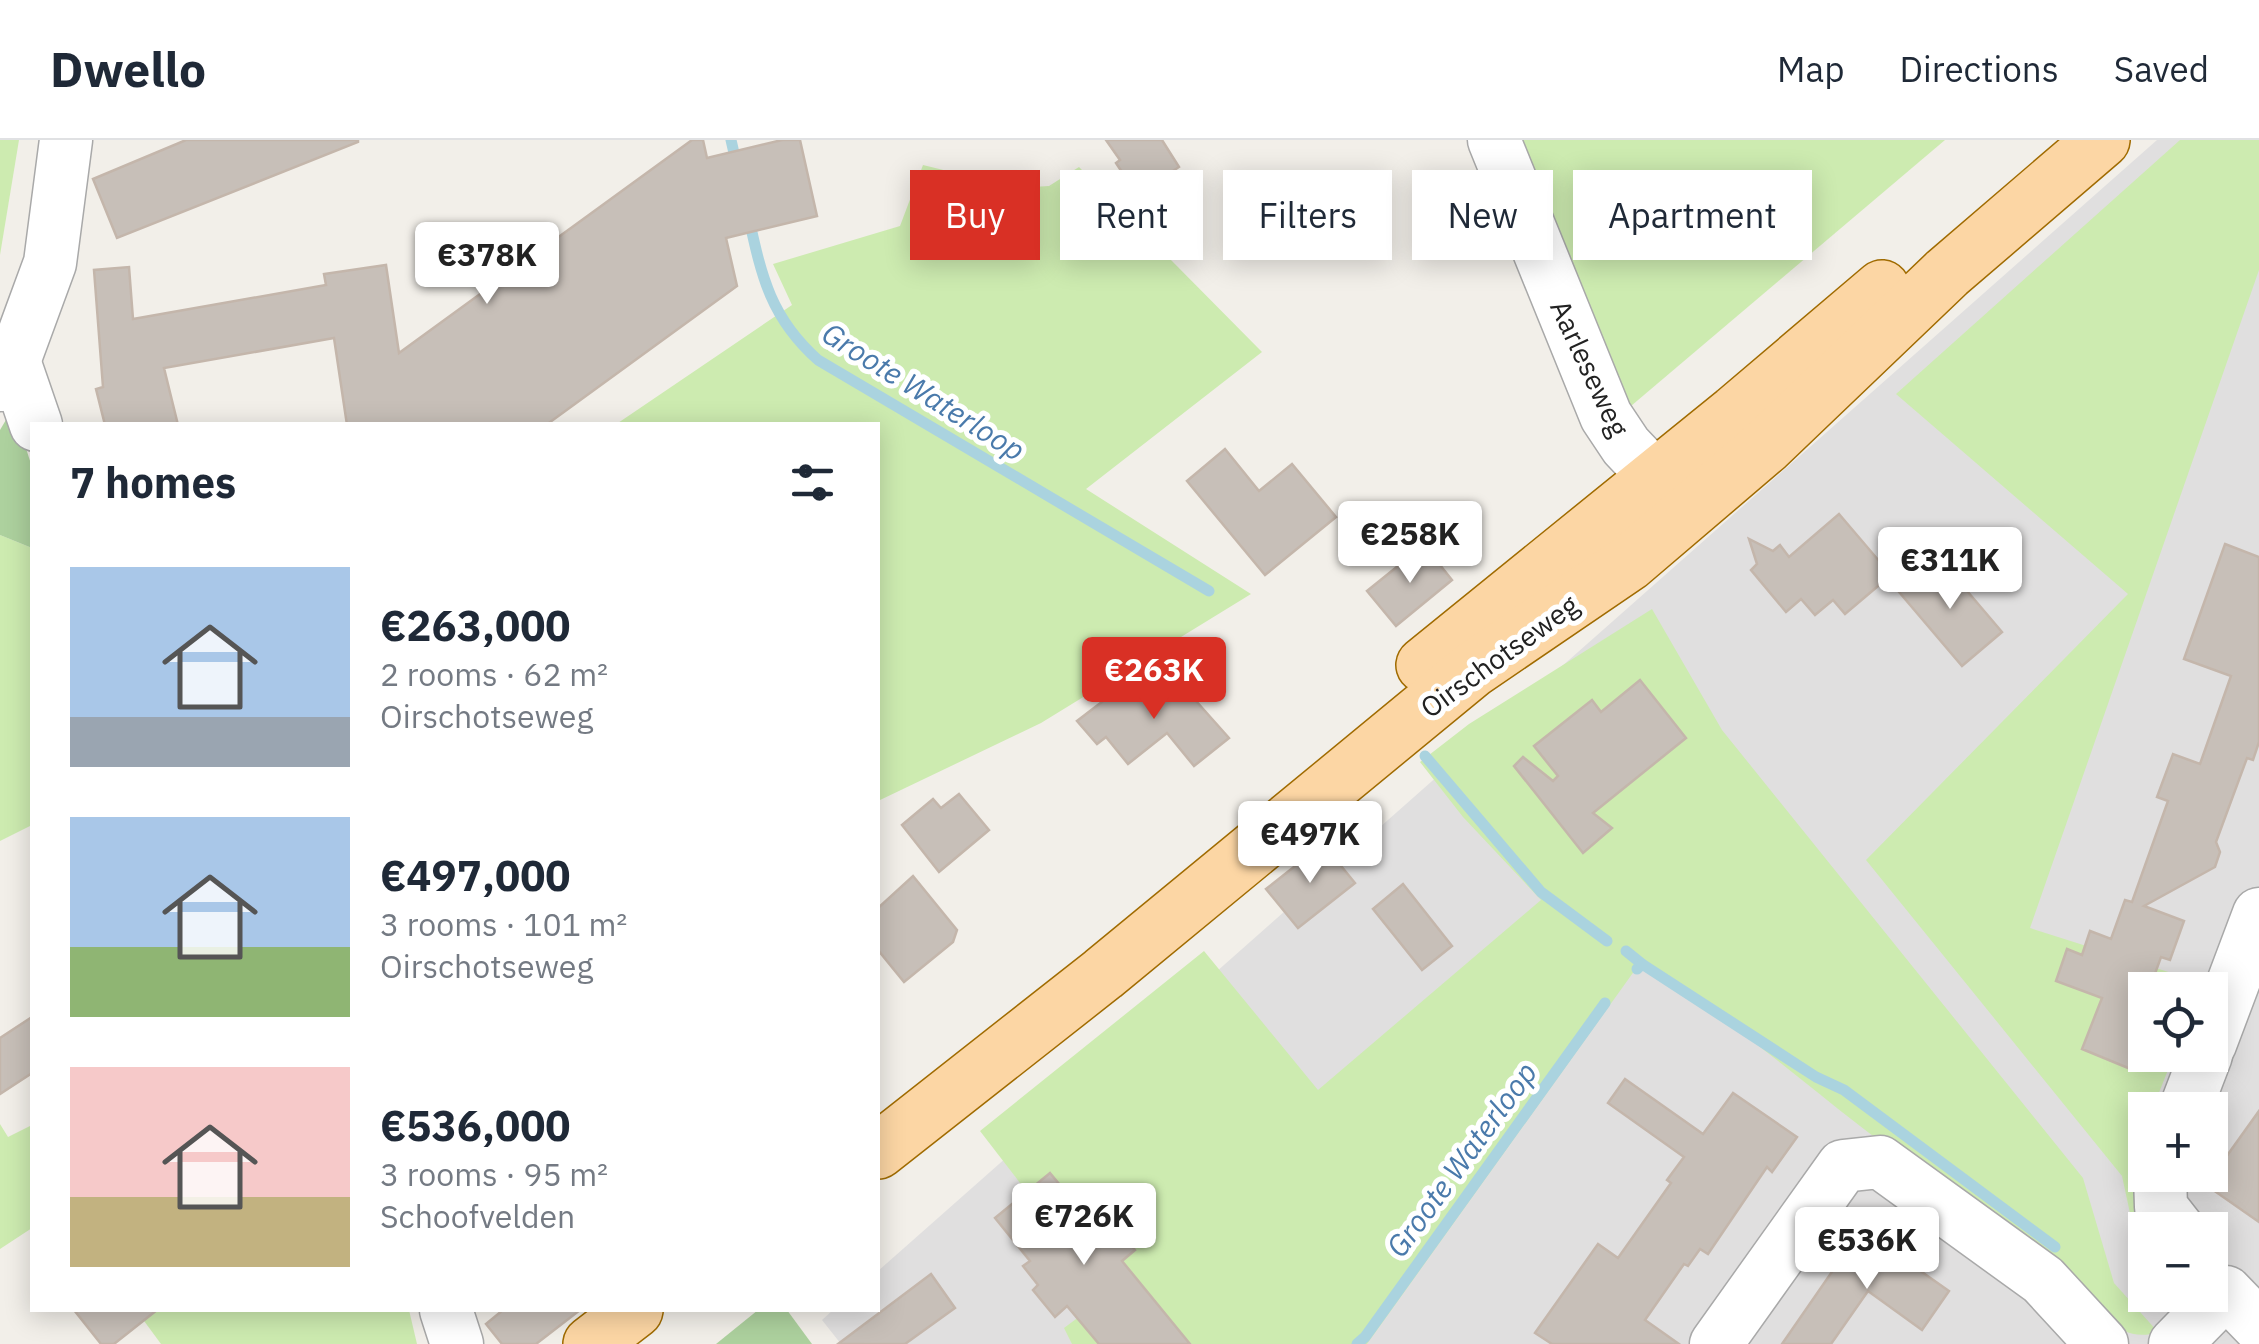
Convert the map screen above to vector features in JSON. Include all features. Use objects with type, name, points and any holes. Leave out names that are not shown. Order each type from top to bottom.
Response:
[{"type":"main road","name":"Oirschotseweg","points":[[880,1149],[1102,974],[1472,670],[1630,563],[1672,494],[1735,412],[2056,140]]},
{"type":"main road","name":"Oirschotseweg","points":[[880,1113],[1672,494],[1765,447],[1947,273],[2102,140]]},
{"type":"main road","points":[[590,1344],[632,1312]]},
{"type":"main road","points":[[632,1344],[672,1312]]},
{"type":"street","points":[[34,422],[7,373],[50,262],[66,140]]},
{"type":"street","name":"Aarleseweg","points":[[1494,140],[1606,416],[1626,446],[1672,494]]},
{"type":"street","points":[[2228,996],[2259,914]]},
{"type":"street","points":[[1716,1344],[1842,1166],[1880,1162],[2043,1280],[2102,1344]]},
{"type":"street","points":[[2174,1344],[2232,1296]]},
{"type":"street","points":[[447,1312],[457,1344]]},
{"type":"shaded area","points":[[2157,140],[2259,140],[2259,1344],[841,1344],[822,1320],[831,1312],[880,1312],[880,1269]]},
{"type":"green space","points":[[0,140],[19,140],[0,255]]},
{"type":"green space","points":[[1514,140],[1945,140],[1812,253],[1812,170],[1573,170],[1573,260],[1803,260],[1631,406],[1553,229],[1553,170],[1527,170]]},
{"type":"green space","points":[[2180,140],[2259,140],[2259,270],[2030,928],[2168,972],[2128,972],[2128,1072],[2167,1072],[2159,1092],[2128,1092],[2128,1192],[2138,1192],[2139,1212],[2130,1212],[2122,1176],[1866,860],[2128,594],[1896,394]]},
{"type":"green space","points":[[1060,179],[1060,260],[1171,260],[1262,352],[1086,489],[1251,594],[1041,723],[880,800],[880,422],[619,422],[792,305],[773,264],[900,226],[910,199],[910,260],[1040,260],[1040,187]]},
{"type":"green space","points":[[13,408],[30,461],[30,547],[0,535],[0,430]]},
{"type":"green space","points":[[0,535],[30,547],[30,826],[0,841]]},
{"type":"green space","points":[[1652,609],[1722,730],[2083,1178],[2114,1283],[2128,1299],[2128,1312],[2140,1312],[2158,1332],[2134,1334],[2114,1325],[2025,1248],[1887,1147],[1725,1020],[1640,963],[1367,1344],[1072,1344],[1064,1328],[1107,1296],[980,1131],[1204,951],[1318,1090],[1541,900],[1463,817],[1420,762],[1469,724]]},
{"type":"green space","points":[[0,1124],[8,1137],[30,1126],[30,1229],[0,1249]]},
{"type":"green space","points":[[137,1312],[409,1312],[417,1344],[161,1344]]},
{"type":"green space","points":[[756,1312],[788,1312],[812,1344],[716,1344]]},
{"type":"building","points":[[186,140],[358,142],[117,238],[93,179]]},
{"type":"building","points":[[692,140],[703,140],[707,158],[782,140],[800,140],[817,216],[726,238],[737,286],[550,422],[347,422],[334,338],[164,368],[177,422],[104,422],[96,389],[103,387],[94,270],[129,267],[133,319],[326,285],[324,274],[386,265],[399,353]]},
{"type":"building","points":[[1106,140],[1162,140],[1179,167],[1121,170],[1116,163],[1120,160]]},
{"type":"building","points":[[1225,449],[1259,491],[1292,464],[1336,517],[1265,575],[1187,481]]},
{"type":"building","points":[[1839,514],[1891,575],[1845,614],[1833,600],[1815,615],[1801,599],[1786,612],[1751,570],[1757,564],[1749,539],[1773,551],[1780,545],[1789,557]]},
{"type":"building","points":[[2225,544],[2259,557],[2259,742],[2253,760],[2247,758],[2216,842],[2220,852],[2215,867],[2144,906],[2184,921],[2170,960],[2161,957],[2156,972],[2128,972],[2128,1068],[2082,1049],[2102,998],[2056,981],[2067,949],[2082,955],[2090,931],[2111,939],[2125,900],[2132,902],[2168,801],[2157,797],[2173,754],[2200,764],[2231,676],[2184,659]]},
{"type":"building","points":[[1424,545],[1452,580],[1396,626],[1367,591]]},
{"type":"building","points":[[1939,558],[2002,632],[1962,666],[1899,592]]},
{"type":"building","points":[[1172,674],[1229,738],[1194,766],[1167,733],[1128,764],[1106,737],[1097,744],[1077,721],[1128,682],[1142,698]]},
{"type":"building","points":[[1640,680],[1686,738],[1593,813],[1612,828],[1583,853],[1514,766],[1523,757],[1553,781],[1558,776],[1534,746],[1592,700],[1601,712]]},
{"type":"building","points":[[959,794],[989,830],[939,872],[902,825],[933,799],[941,808]]},
{"type":"building","points":[[1323,844],[1355,883],[1298,928],[1266,889]]},
{"type":"building","points":[[913,876],[957,930],[953,942],[904,982],[880,952],[880,906]]},
{"type":"building","points":[[1403,884],[1452,946],[1422,970],[1373,909]]},
{"type":"building","points":[[30,1018],[30,1074],[0,1094],[0,1038]]},
{"type":"building","points":[[1625,1079],[1703,1134],[1733,1093],[1797,1137],[1772,1172],[1767,1167],[1708,1254],[1700,1249],[1688,1266],[1684,1264],[1645,1320],[1679,1344],[1552,1344],[1535,1333],[1598,1244],[1618,1258],[1671,1183],[1667,1180],[1684,1157],[1608,1103]]},
{"type":"building","points":[[2259,1111],[2259,1222],[2216,1192],[2228,1192],[2228,1154]]},
{"type":"building","points":[[1050,1173],[1085,1215],[1092,1209],[1108,1229],[1114,1224],[1135,1250],[1122,1261],[1190,1344],[1099,1344],[1067,1306],[1055,1317],[1033,1290],[1038,1285],[1023,1266],[1030,1261],[995,1218]]},
{"type":"building","points":[[1872,1237],[1949,1291],[1922,1330],[1868,1291],[1831,1344],[1782,1344],[1854,1240]]},
{"type":"building","points":[[931,1274],[955,1308],[905,1344],[838,1344]]},
{"type":"building","points":[[76,1312],[154,1312],[114,1344],[101,1344]]},
{"type":"building","points":[[501,1312],[577,1312],[536,1344],[502,1344],[486,1324]]},
{"type":"waterway","name":"Groote Waterloop","points":[[731,140],[737,166]]},
{"type":"waterway","name":"Groote Waterloop","points":[[749,219],[771,296],[789,329],[818,360],[1209,591]]},
{"type":"waterway","name":"Groote Waterloop","points":[[1425,756],[1541,892],[1607,941]]},
{"type":"waterway","name":"Groote Waterloop","points":[[1626,951],[1642,964],[1637,969]]},
{"type":"waterway","points":[[1642,964],[1816,1077],[1844,1090],[2055,1247]]},
{"type":"waterway","name":"Groote Waterloop","points":[[1357,1344],[1605,1003]]}]
